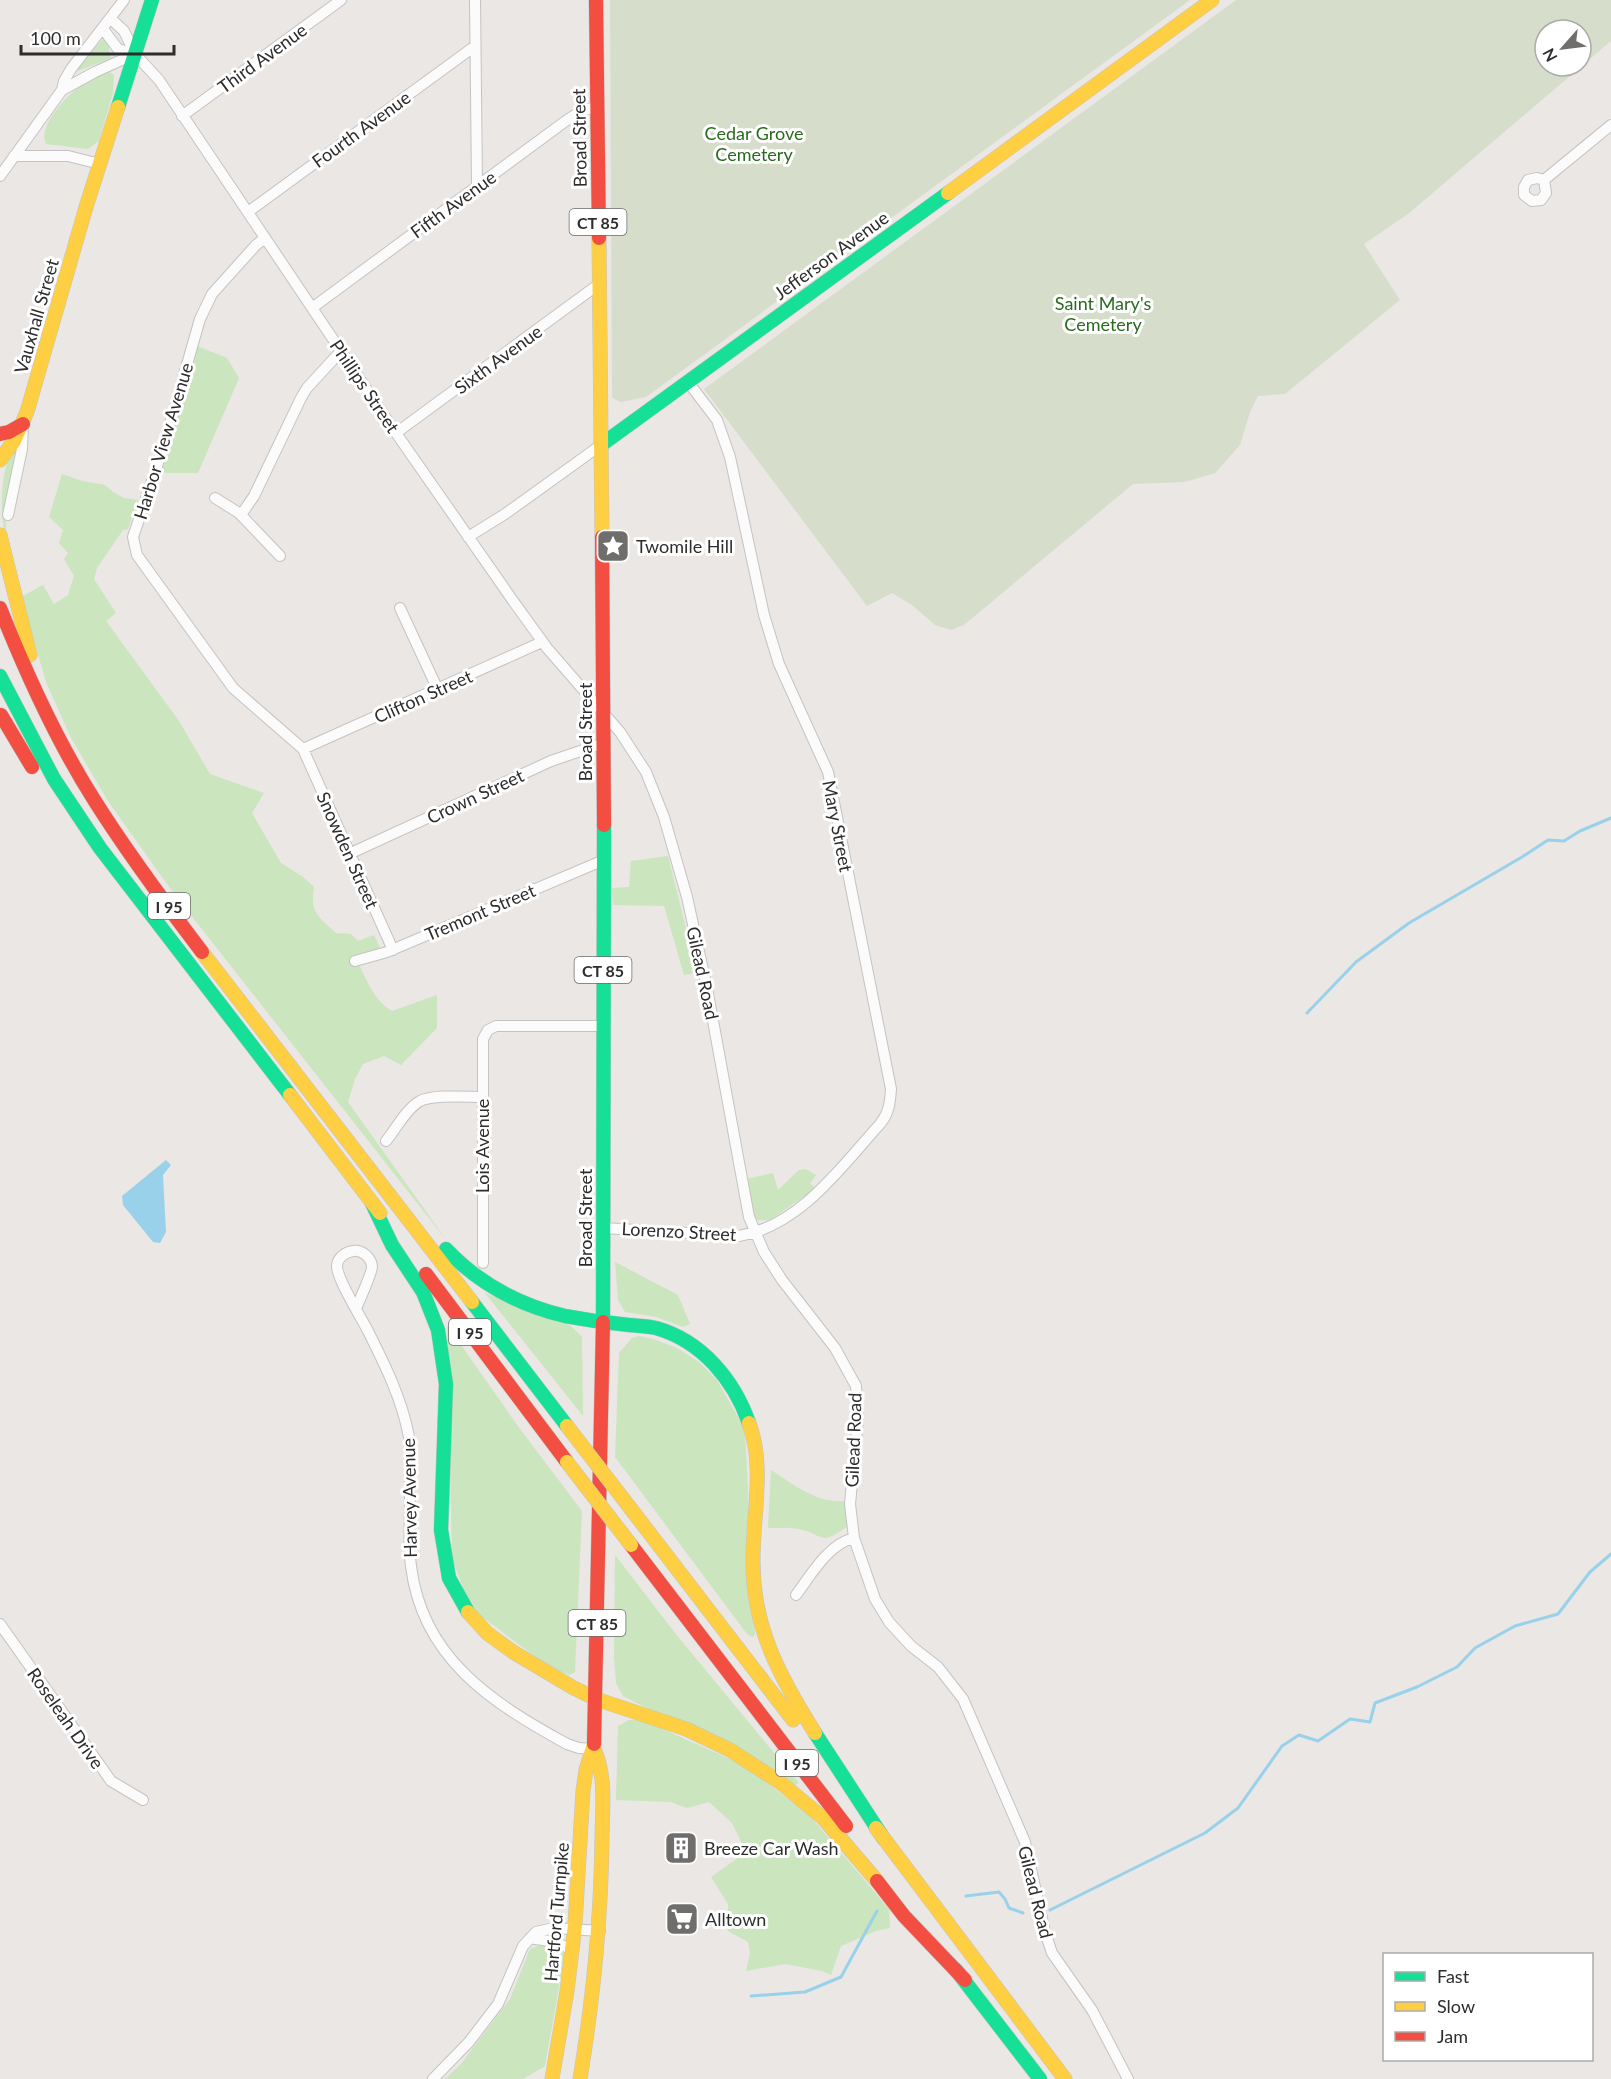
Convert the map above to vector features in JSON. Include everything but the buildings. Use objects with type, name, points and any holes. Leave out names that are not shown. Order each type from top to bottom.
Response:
[{"type":"main road","name":"Vauxhall Street","points":[[23,424],[100,164],[152,0]]},
{"type":"main road","name":"Broad Street","points":[[596,0],[604,712],[603,1322],[600,1464]]},
{"type":"main road","name":"Jefferson Avenue","points":[[601,445],[1212,0]]},
{"type":"main road","points":[[0,434],[23,424]]},
{"type":"main road","points":[[0,460],[23,424]]},
{"type":"main road","points":[[0,535],[44,708]]},
{"type":"main road","name":"I 95","points":[[0,608],[23,666],[44,708],[78,773],[123,844],[1065,2079]]},
{"type":"main road","name":"I 95","points":[[0,676],[35,746],[87,831],[1040,2079]]},
{"type":"main road","points":[[0,714],[45,785],[67,812],[87,831]]},
{"type":"main road","points":[[378,1180],[418,1216],[455,1260],[491,1287],[518,1300],[558,1314],[656,1328],[691,1345],[729,1381],[743,1408],[758,1455],[752,1569],[757,1611],[772,1659],[791,1695],[884,1839]]},
{"type":"main road","points":[[372,1203],[393,1245],[428,1299],[436,1322],[444,1362],[446,1420],[441,1530],[449,1578],[465,1609],[487,1633],[543,1671],[596,1699],[686,1729],[730,1750],[781,1783],[822,1818],[855,1854],[904,1916],[964,1980]]},
{"type":"main road","name":"Hartford Turnpike","points":[[552,2079],[575,1929],[582,1791],[586,1767],[594,1749],[600,1464]]},
{"type":"main road","name":"Hartford Turnpike","points":[[580,2079],[600,1931],[603,1878],[603,1795],[600,1765],[594,1749]]},
{"type":"street","points":[[0,176],[62,90],[71,69],[124,0]]},
{"type":"street","name":"Third Avenue","points":[[182,116],[341,0]]},
{"type":"street","points":[[475,0],[477,186]]},
{"type":"street","name":"Phillips Street","points":[[111,19],[124,31],[135,54],[159,80],[396,433],[542,642],[604,712]]},
{"type":"street","name":"Phillips Street","points":[[103,29],[118,49],[135,54]]},
{"type":"street","name":"Fourth Avenue","points":[[248,212],[475,46]]},
{"type":"street","points":[[62,90],[135,54]]},
{"type":"street","name":"Fifth Avenue","points":[[312,308],[575,114],[597,106]]},
{"type":"street","points":[[1544,180],[1611,125]]},
{"type":"street","points":[[14,156],[68,156],[100,164]]},
{"type":"street","name":"Harbor View Avenue","points":[[265,238],[256,244],[206,304],[164,445],[133,537],[137,555],[233,688],[303,749]]},
{"type":"street","name":"Sixth Avenue","points":[[396,433],[599,284]]},
{"type":"street","points":[[241,515],[254,496],[300,398],[341,351]]},
{"type":"street","name":"Mary Street","points":[[688,382],[717,420],[730,457],[764,615],[776,654],[828,772],[891,1089],[888,1114],[822,1188],[774,1225],[755,1233]]},
{"type":"street","name":"Vauxhall Street","points":[[8,515],[22,449],[23,424]]},
{"type":"street","name":"Jefferson Avenue","points":[[468,537],[505,514],[601,445]]},
{"type":"street","points":[[215,498],[241,515],[280,556]]},
{"type":"street","points":[[400,608],[438,690]]},
{"type":"street","name":"Clifton Street","points":[[303,749],[542,642]]},
{"type":"street","name":"Gilead Road","points":[[604,712],[640,762],[664,817],[687,897],[707,988],[749,1217],[764,1252],[835,1348],[856,1386],[858,1419],[850,1504],[854,1538],[875,1599],[889,1622],[911,1646],[938,1667],[963,1699],[1025,1842],[1045,1932],[1052,1953],[1092,2010],[1128,2079]]},
{"type":"street","name":"Crown Street","points":[[349,854],[551,761],[604,742]]},
{"type":"street","name":"Snowden Street","points":[[303,749],[393,950]]},
{"type":"street","name":"Tremont Street","points":[[355,961],[393,950],[604,860]]},
{"type":"street","name":"Lois Avenue","points":[[483,1263],[483,1039],[488,1030],[496,1026],[604,1026]]},
{"type":"street","points":[[386,1141],[412,1107],[420,1101],[429,1098],[482,1097]]},
{"type":"street","name":"Lorenzo Street","points":[[603,1228],[739,1236],[755,1233]]},
{"type":"street","name":"Harvey Avenue","points":[[356,1309],[373,1268],[370,1258],[361,1251],[344,1254],[339,1259],[337,1267],[356,1309],[384,1364],[406,1422],[409,1437],[411,1569],[421,1609],[432,1634],[460,1670],[490,1697],[567,1744],[594,1749]]},
{"type":"street","points":[[796,1595],[837,1546],[854,1538]]},
{"type":"street","name":"Roseleah Drive","points":[[0,1624],[111,1781],[143,1800]]},
{"type":"street","points":[[433,2079],[469,2042],[498,2004],[523,1946],[536,1932],[554,1928],[600,1931]]},
{"type":"street","points":[[530,1938],[563,1944],[572,1951]]},
{"type":"green space","name":"Cedar Grove Cemetery","points":[[610,0],[1190,0],[646,397],[621,402],[612,398]]},
{"type":"green space","name":"Saint Mary's Cemetery","points":[[1236,0],[1611,0],[1611,41],[1593,56],[1593,18],[1533,18],[1533,78],[1568,78],[1408,214],[1364,244],[1400,300],[1285,394],[1258,396],[1250,412],[1240,445],[1215,473],[1185,482],[1133,484],[964,625],[951,630],[935,625],[912,605],[892,593],[867,606],[704,389]]},
{"type":"green space","points":[[105,37],[111,58],[78,71],[77,68]]},
{"type":"green space","points":[[108,71],[114,75],[113,93],[99,141],[88,149],[46,144],[45,131],[58,108],[79,87]]},
{"type":"green space","points":[[197,346],[227,358],[239,378],[198,473],[161,473]]},
{"type":"green space","points":[[12,450],[20,450],[7,499],[5,537],[2,493],[5,471]]},
{"type":"green space","points":[[62,474],[82,481],[105,485],[124,498],[138,500],[128,529],[123,530],[97,568],[94,579],[116,613],[106,621],[179,721],[210,774],[264,793],[252,813],[281,863],[314,887],[314,908],[324,922],[336,933],[351,934],[358,941],[374,935],[380,948],[359,964],[368,984],[386,1007],[392,1011],[437,995],[437,1028],[401,1065],[384,1056],[363,1064],[355,1079],[348,1102],[447,1241],[172,891],[108,801],[71,738],[46,682],[21,597],[43,585],[54,604],[68,595],[74,576],[64,559],[68,553],[59,543],[63,530],[49,517]]},
{"type":"green space","points":[[668,856],[697,973],[684,975],[664,906],[613,905],[612,888],[629,887],[631,861]]},
{"type":"green space","points":[[806,1169],[816,1175],[810,1183],[815,1189],[770,1220],[757,1220],[747,1179],[773,1173],[778,1190],[799,1170]]},
{"type":"green space","points":[[615,1262],[678,1295],[690,1324],[683,1327],[656,1317],[625,1312],[618,1300]]},
{"type":"green space","points":[[485,1293],[570,1325],[582,1337],[583,1416]]},
{"type":"green space","points":[[447,1325],[520,1429],[582,1511],[575,1672],[569,1675],[550,1668],[480,1615],[465,1593],[452,1558]]},
{"type":"green space","points":[[639,1336],[677,1348],[699,1362],[717,1380],[745,1429],[755,1635],[752,1637],[747,1634],[615,1457],[619,1353],[632,1338]]},
{"type":"green space","points":[[771,1470],[815,1496],[845,1501],[848,1526],[827,1538],[795,1528],[768,1528]]},
{"type":"green space","points":[[615,1555],[675,1633],[799,1783],[795,1785],[623,1696],[616,1683],[614,1656]]},
{"type":"green space","points":[[629,1720],[642,1720],[744,1765],[810,1816],[889,1909],[890,1928],[876,1931],[841,1946],[831,1975],[785,1964],[746,1971],[750,1953],[748,1942],[728,1931],[728,1904],[711,1877],[746,1852],[732,1823],[709,1802],[687,1808],[671,1802],[616,1800],[618,1726]]},
{"type":"green space","points":[[543,1944],[560,1949],[565,1954],[545,2066],[523,2079],[445,2079],[461,2064],[510,1999],[530,1949]]},
{"type":"water","points":[[166,1160],[171,1165],[163,1175],[166,1232],[160,1243],[153,1242],[123,1205],[122,1196]]},
{"type":"waterway","points":[[1307,1013],[1356,962],[1409,923],[1548,840],[1564,841],[1580,831],[1611,818]]},
{"type":"waterway","points":[[1050,1910],[1205,1833],[1238,1808],[1282,1746],[1299,1735],[1318,1741],[1350,1719],[1370,1722],[1375,1703],[1417,1687],[1457,1667],[1475,1648],[1515,1626],[1558,1614],[1590,1572],[1611,1554]]},
{"type":"waterway","points":[[966,1896],[999,1892],[1009,1908],[1023,1913]]},
{"type":"waterway","points":[[751,1996],[805,1992],[841,1977],[877,1911]]},
{"type":"traffic: fast","points":[[118,107],[152,0]]},
{"type":"traffic: fast","points":[[601,445],[948,193]]},
{"type":"traffic: fast","points":[[0,676],[54,779],[100,848],[290,1095]]},
{"type":"traffic: fast","points":[[603,1322],[604,825]]},
{"type":"traffic: fast","points":[[372,1203],[392,1245],[423,1292],[438,1330],[446,1384],[441,1530],[449,1578],[468,1612]]},
{"type":"traffic: fast","points":[[446,1249],[486,1282],[532,1306],[565,1316],[656,1328],[688,1342],[702,1352],[725,1377],[743,1407],[749,1423]]},
{"type":"traffic: fast","points":[[472,1302],[567,1426]]},
{"type":"traffic: fast","points":[[815,1733],[884,1839]]},
{"type":"traffic: fast","points":[[956,1970],[1040,2079]]},
{"type":"traffic: slow","points":[[948,193],[1212,0]]},
{"type":"traffic: slow","points":[[0,460],[14,441],[27,412],[86,207],[118,107]]},
{"type":"traffic: slow","points":[[599,238],[602,537]]},
{"type":"traffic: slow","points":[[0,535],[30,655]]},
{"type":"traffic: slow","points":[[202,952],[472,1302]]},
{"type":"traffic: slow","points":[[290,1095],[380,1213]]},
{"type":"traffic: slow","points":[[749,1423],[754,1439],[757,1473],[753,1542],[757,1607],[770,1650],[790,1692],[815,1733]]},
{"type":"traffic: slow","points":[[567,1426],[631,1509]]},
{"type":"traffic: slow","points":[[567,1462],[631,1545]]},
{"type":"traffic: slow","points":[[631,1509],[793,1720]]},
{"type":"traffic: slow","points":[[468,1612],[487,1633],[513,1652],[572,1687],[596,1699],[686,1729],[730,1750],[781,1783],[823,1818],[877,1881]]},
{"type":"traffic: slow","points":[[552,2079],[567,1991],[575,1925],[583,1791],[586,1770],[594,1744]]},
{"type":"traffic: slow","points":[[580,2079],[596,1960],[600,1900],[603,1805],[601,1771],[594,1749]]},
{"type":"traffic: slow","points":[[876,1828],[1065,2079]]},
{"type":"traffic: jam","points":[[596,0],[599,238]]},
{"type":"traffic: jam","points":[[0,434],[23,424]]},
{"type":"traffic: jam","points":[[602,537],[604,825]]},
{"type":"traffic: jam","points":[[0,608],[42,705],[79,775],[132,857],[202,952]]},
{"type":"traffic: jam","points":[[1,715],[32,767]]},
{"type":"traffic: jam","points":[[426,1274],[567,1462]]},
{"type":"traffic: jam","points":[[594,1744],[603,1322]]},
{"type":"traffic: jam","points":[[631,1545],[846,1826]]},
{"type":"traffic: jam","points":[[877,1881],[904,1916],[965,1980]]},
{"type":"place","name":"Twomile Hill","points":[[613,546]]},
{"type":"place","name":"Breeze Car Wash","points":[[681,1848]]},
{"type":"place","name":"Alltown","points":[[682,1919]]}]
